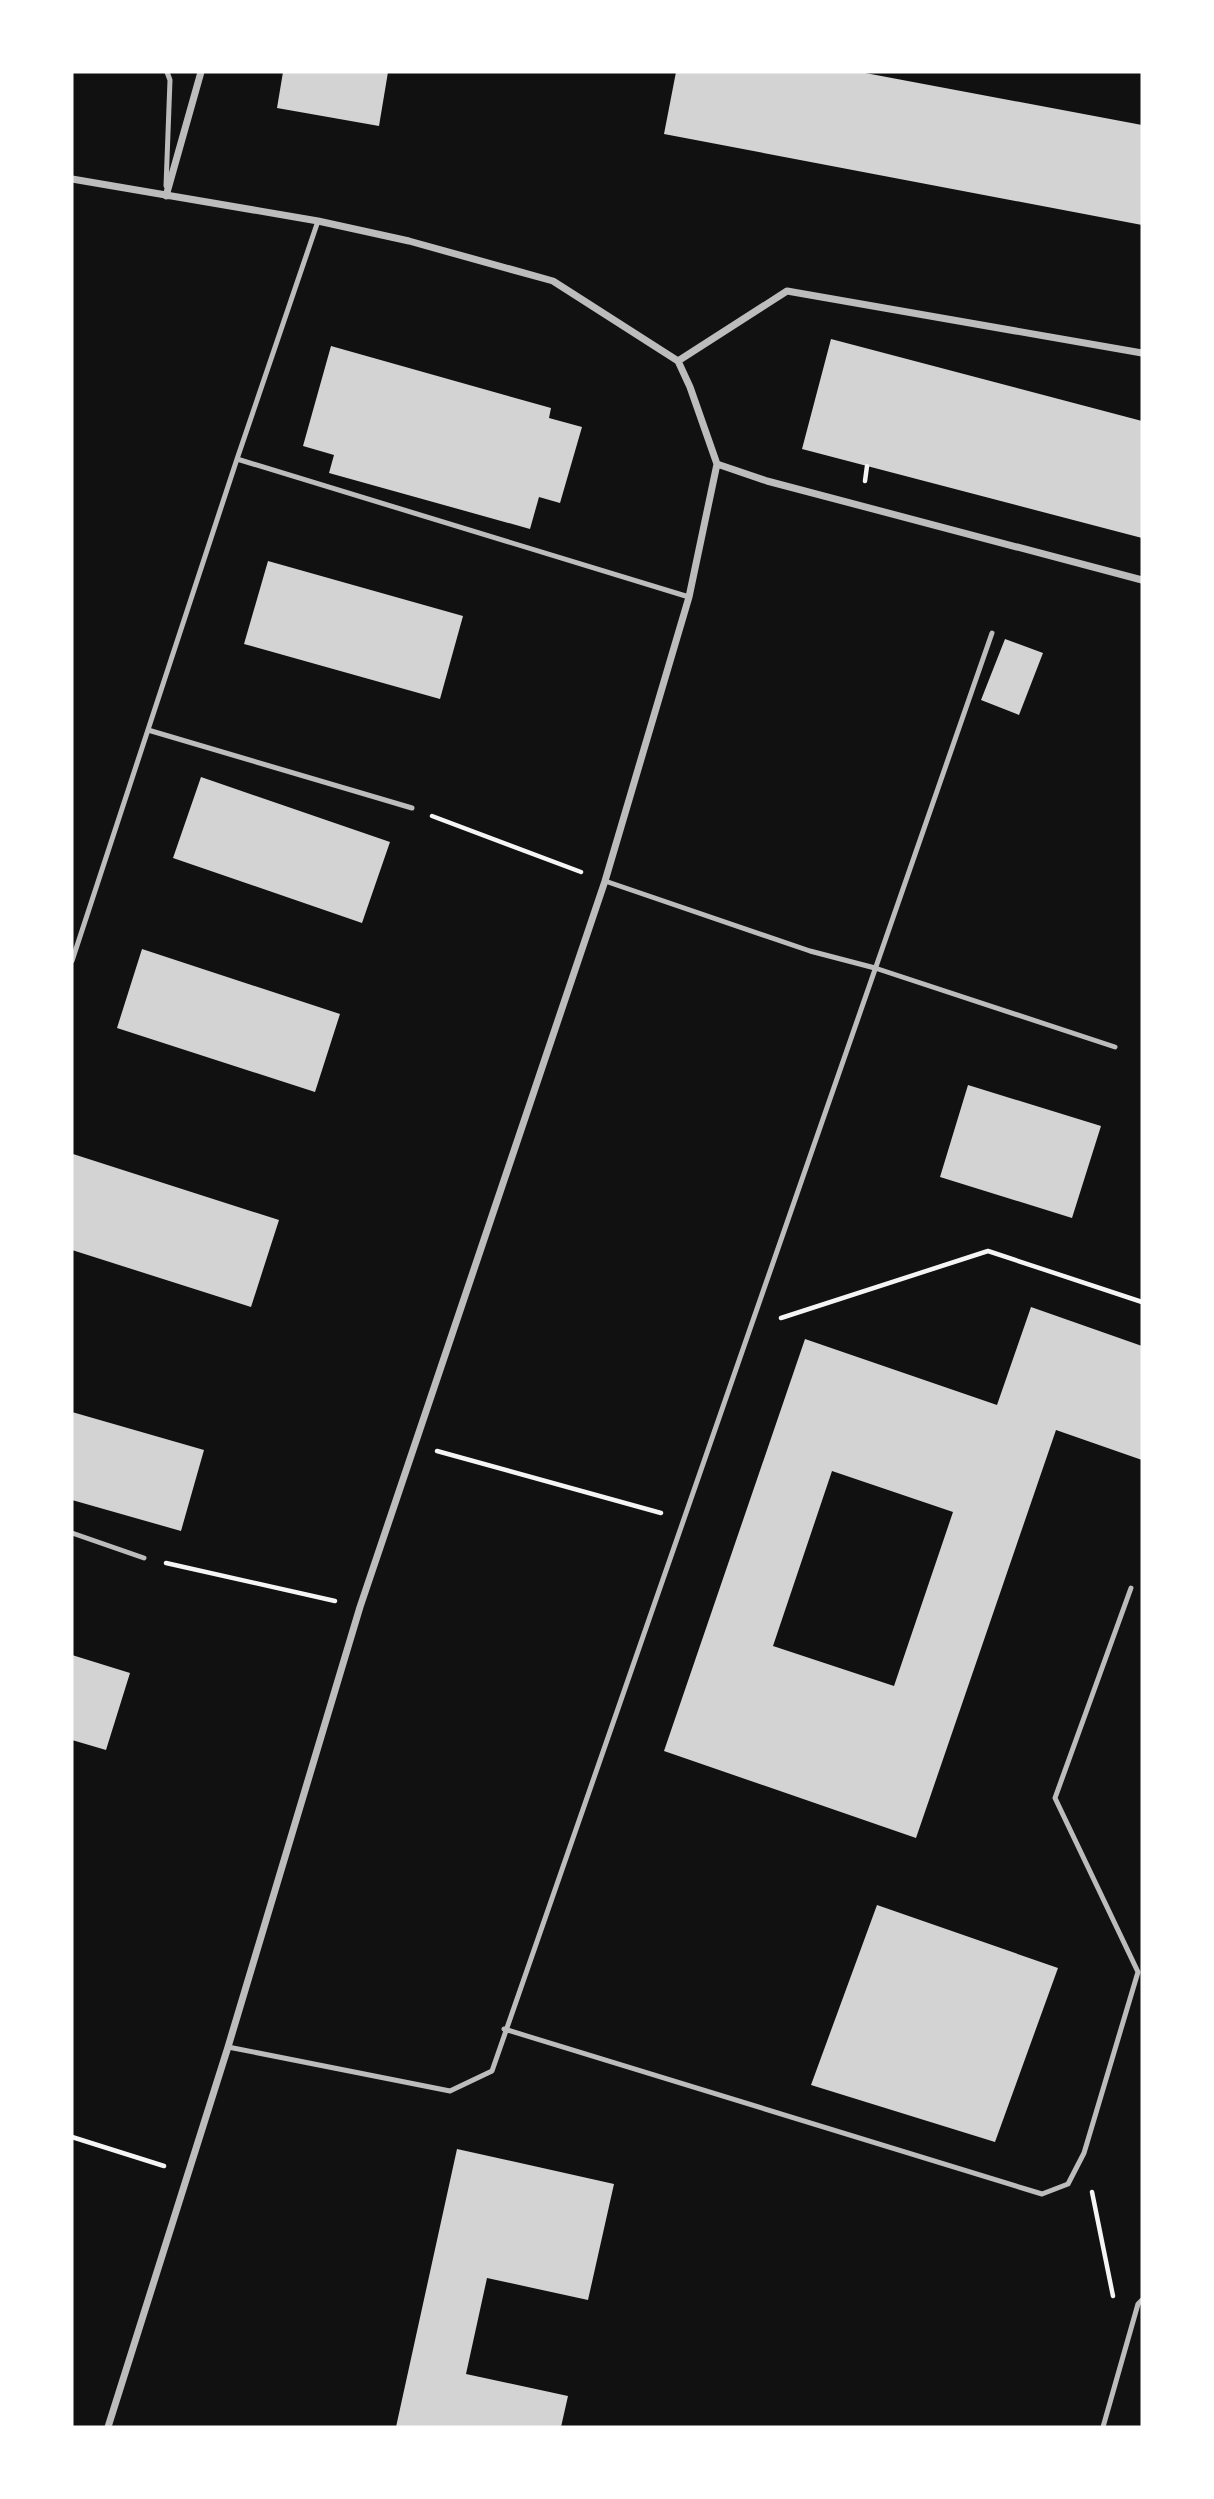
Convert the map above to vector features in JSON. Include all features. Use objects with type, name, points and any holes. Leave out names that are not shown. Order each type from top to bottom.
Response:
[{"type":"street","points":[[166,196],[201,72]]},
{"type":"street","points":[[72,179],[318,221],[409,241],[554,281],[678,361],[717,464],[689,597],[605,881],[360,1607],[228,2047],[108,2427]]},
{"type":"street","points":[[678,361],[788,291],[1142,353]]},
{"type":"street","points":[[717,464],[767,481],[1142,580]]},
{"type":"lane","points":[[166,196],[170,80],[167,72]]},
{"type":"lane","points":[[72,961],[318,221]]},
{"type":"lane","points":[[237,459],[689,597]]},
{"type":"lane","points":[[228,2047],[450,2091],[492,2071],[504,2029],[992,633]]},
{"type":"lane","points":[[148,730],[412,808]]},
{"type":"lane","points":[[605,881],[810,951],[875,968],[1115,1047]]},
{"type":"lane","points":[[72,1534],[144,1558]]},
{"type":"lane","points":[[504,2029],[1042,2194],[1068,2184],[1084,2153],[1138,1972],[1055,1798],[1131,1588]]},
{"type":"lane","points":[[1103,2427],[1140,2302]]},
{"type":"path","points":[[412,808],[605,881]]},
{"type":"path","points":[[750,1328],[988,1251],[1142,1302]]},
{"type":"path","points":[[416,1445],[682,1519]]},
{"type":"path","points":[[144,1558],[360,1607]]},
{"type":"path","points":[[72,2137],[188,2174]]},
{"type":"path","points":[[1084,2153],[1113,2298],[1140,2302]]},
{"type":"building","points":[[283,72],[388,72],[379,126],[277,108]]},
{"type":"building","points":[[676,72],[860,72],[1142,125],[1142,225],[664,134]]},
{"type":"building","points":[[831,339],[1142,421],[1142,538],[802,449]]},
{"type":"building","points":[[331,346],[551,408],[549,418],[582,427],[560,503],[539,497],[530,529],[329,473],[334,455],[303,446]]},
{"type":"building","points":[[268,561],[463,616],[440,699],[244,644]]},
{"type":"building","points":[[1005,639],[1043,653],[1019,715],[981,700]]},
{"type":"building","points":[[201,777],[390,842],[362,923],[173,858]]},
{"type":"building","points":[[142,949],[340,1014],[315,1092],[117,1028]]},
{"type":"building","points":[[968,1085],[1101,1126],[1072,1218],[940,1177]]},
{"type":"building","points":[[73,1154],[279,1220],[251,1307],[72,1250]]},
{"type":"building","points":[[1031,1307],[1142,1346],[1142,1460],[1056,1430],[916,1838],[664,1751],[805,1339],[997,1405]],"holes":[[[832,1471],[953,1512],[894,1686],[773,1646]]]},
{"type":"building","points":[[72,1412],[204,1450],[181,1531],[72,1500]]},
{"type":"building","points":[[72,1655],[130,1673],[106,1750],[72,1740]]},
{"type":"building","points":[[877,1905],[1058,1968],[995,2142],[811,2085]]},
{"type":"building","points":[[457,2149],[614,2184],[588,2300],[487,2278],[466,2374],[568,2396],[561,2427],[396,2427]]}]
